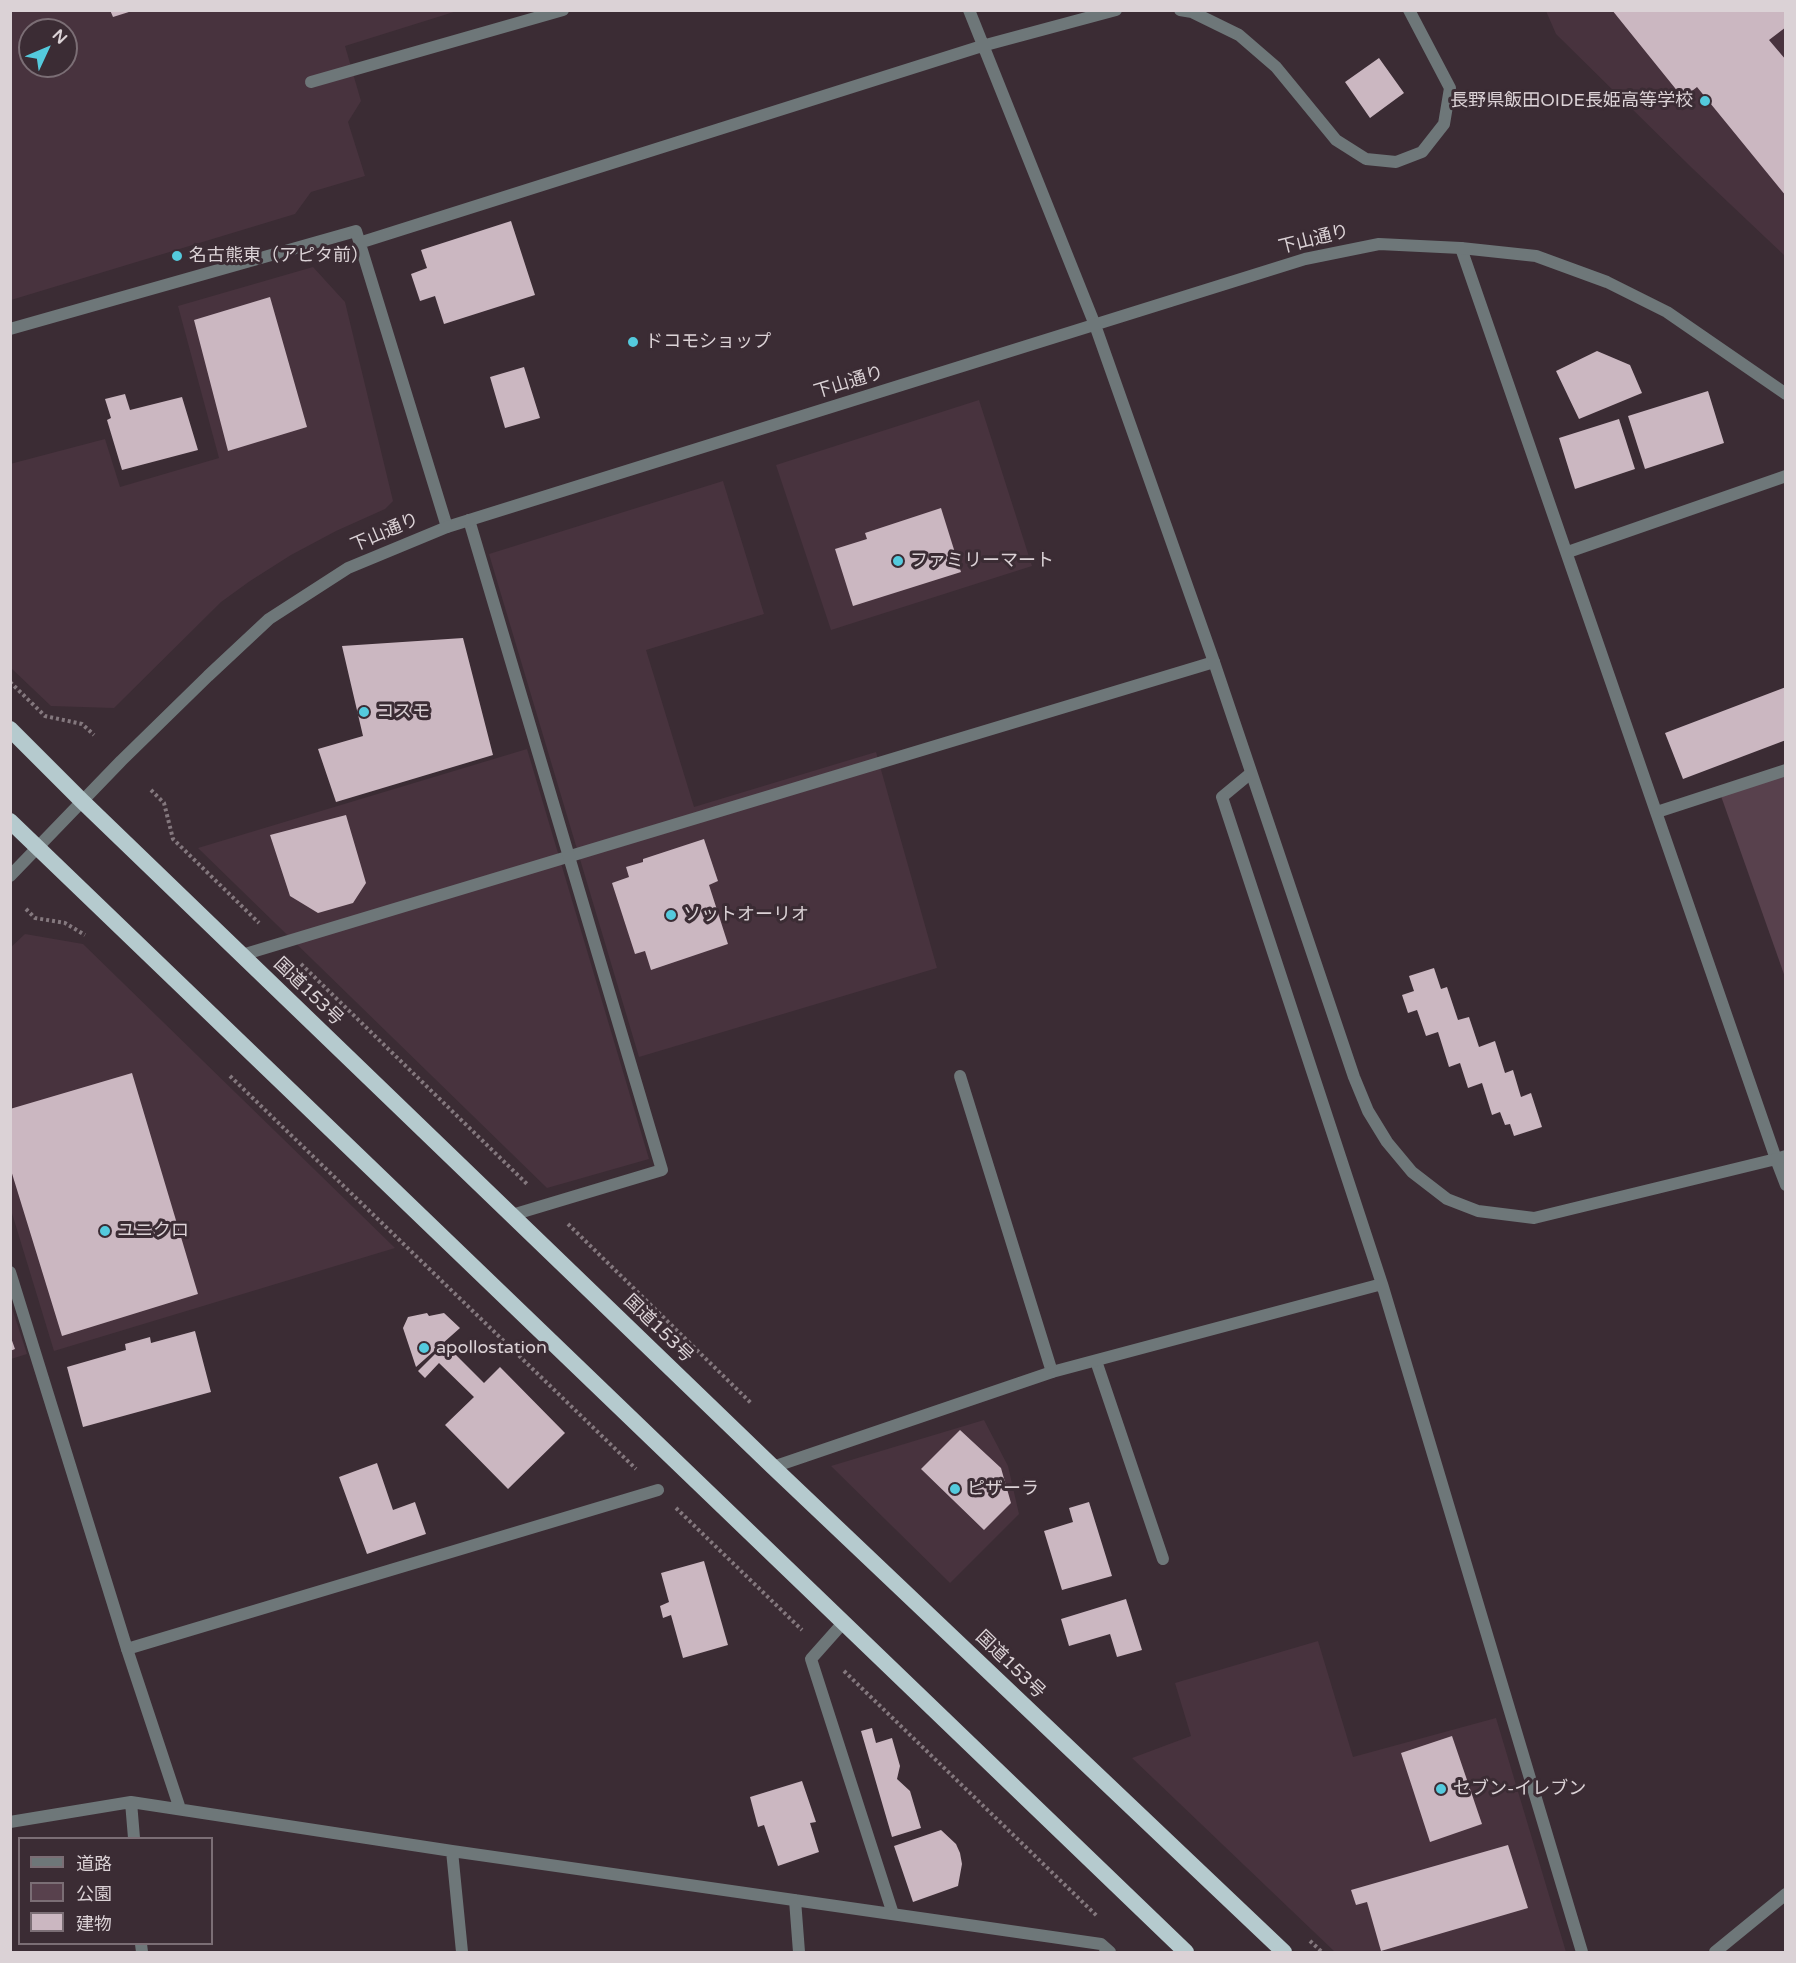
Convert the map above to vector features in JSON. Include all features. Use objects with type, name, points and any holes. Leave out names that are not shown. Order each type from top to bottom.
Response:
[{"type":"highway","name":"国道153号","points":[[10,729],[773,1467],[1284,1953]]},
{"type":"highway","points":[[10,820],[1186,1953]]},
{"type":"street","points":[[311,82],[563,10]]},
{"type":"street","points":[[969,10],[1095,325],[1214,662],[1368,1111],[1387,1142],[1412,1172],[1447,1199],[1478,1211],[1534,1218],[1781,1158]]},
{"type":"street","points":[[359,243],[982,46],[1116,10]]},
{"type":"street","points":[[1180,10],[1192,12],[1239,34],[1276,67],[1336,140],[1366,159],[1396,162],[1422,152],[1444,124],[1450,88],[1409,10]]},
{"type":"street","points":[[10,329],[356,231],[447,527]]},
{"type":"street","name":"下山通り","points":[[10,876],[82,801],[268,619],[348,568],[447,527],[1305,259],[1379,244],[1461,248],[1536,256],[1607,282],[1667,312],[1785,394]]},
{"type":"street","points":[[1461,248],[1657,812],[1781,1158],[1785,1185]]},
{"type":"street","points":[[1568,552],[1785,476]]},
{"type":"street","points":[[469,520],[662,1170],[512,1215]]},
{"type":"street","points":[[242,955],[1214,662]]},
{"type":"street","points":[[1657,812],[1785,770]]},
{"type":"street","points":[[1251,773],[1222,796],[1382,1284],[1582,1953]]},
{"type":"street","points":[[960,1076],[1053,1372]]},
{"type":"street","points":[[10,1272],[127,1649],[180,1809]]},
{"type":"street","points":[[773,1467],[1053,1372],[1382,1284]]},
{"type":"street","points":[[1096,1361],[1163,1559]]},
{"type":"street","points":[[127,1649],[658,1490]]},
{"type":"street","points":[[843,1623],[811,1659],[893,1914]]},
{"type":"street","points":[[10,1822],[131,1802],[452,1851],[1101,1944],[1110,1953]]},
{"type":"street","points":[[131,1802],[134,1837]]},
{"type":"street","points":[[452,1851],[462,1953]]},
{"type":"street","points":[[1714,1953],[1785,1894]]},
{"type":"street","points":[[795,1900],[799,1953]]},
{"type":"path","points":[[10,682],[45,716],[82,724],[94,735]]},
{"type":"path","points":[[151,790],[164,803],[173,839],[757,1409]]},
{"type":"path","points":[[26,909],[35,918],[64,923],[92,942]]},
{"type":"path","points":[[229,1075],[1100,1920]]},
{"type":"path","points":[[1305,1936],[1322,1953]]},
{"type":"shaded area","points":[[11,11],[457,11],[345,46],[361,101],[348,122],[365,176],[311,192],[295,214],[11,300]]},
{"type":"shaded area","name":"長野県飯田OIDE長姫高等学校","points":[[1546,11],[1785,11],[1785,256],[1556,34]]},
{"type":"shaded area","points":[[313,267],[345,302],[393,501],[385,509],[291,555],[221,602],[114,708],[51,706],[11,668],[10,464],[105,439],[120,487],[219,458],[178,306]]},
{"type":"shaded area","points":[[979,400],[1032,566],[831,630],[776,465]]},
{"type":"shaded area","points":[[723,481],[764,614],[646,650],[694,807],[876,752],[937,968],[639,1057],[489,554]]},
{"type":"shaded area","points":[[527,749],[649,1159],[547,1188],[198,848]]},
{"type":"shaded area","points":[[25,934],[83,944],[395,1248],[54,1351],[11,1210],[10,948]]},
{"type":"shaded area","points":[[10,1302],[27,1354],[11,1359],[10,1359]]},
{"type":"shaded area","points":[[984,1420],[1008,1466],[1019,1514],[950,1583],[831,1466]]},
{"type":"shaded area","points":[[1318,1641],[1353,1757],[1496,1718],[1566,1952],[1335,1952],[1132,1758],[1191,1736],[1175,1683]]},
{"type":"green space","points":[[1785,773],[1785,977],[1721,796]]},
{"type":"building","points":[[110,10],[132,10],[132,11],[113,17]]},
{"type":"building","points":[[1612,10],[1786,10],[1786,27],[1769,40],[1786,60],[1786,196],[1697,87],[1683,98]]},
{"type":"building","points":[[1379,58],[1404,93],[1370,118],[1345,82]]},
{"type":"building","points":[[511,221],[535,295],[444,324],[435,296],[420,301],[411,274],[427,268],[421,250]]},
{"type":"building","points":[[270,297],[307,427],[228,451],[194,320]]},
{"type":"building","points":[[1597,351],[1630,365],[1642,393],[1579,419],[1556,371]]},
{"type":"building","points":[[524,367],[540,418],[505,428],[490,377]]},
{"type":"building","points":[[1708,391],[1724,443],[1645,469],[1628,416]]},
{"type":"building","points":[[125,394],[130,410],[182,397],[198,450],[122,470],[107,420],[111,418],[105,399]]},
{"type":"building","points":[[1619,419],[1635,469],[1575,489],[1559,438]]},
{"type":"building","name":"ファミリーマート","points":[[941,508],[961,572],[853,606],[835,549],[867,539],[865,533]]},
{"type":"building","points":[[463,638],[493,755],[336,802],[318,749],[363,736],[342,646]]},
{"type":"building","points":[[1786,687],[1786,740],[1683,779],[1665,733]]},
{"type":"building","points":[[346,815],[366,883],[353,903],[318,913],[290,896],[270,835]]},
{"type":"building","name":"ソットオーリオ","points":[[704,839],[718,881],[709,885],[728,944],[651,970],[645,951],[635,954],[612,883],[629,877],[626,867]]},
{"type":"building","points":[[1434,968],[1441,989],[1447,987],[1458,1020],[1469,1017],[1479,1047],[1495,1041],[1505,1073],[1513,1070],[1521,1097],[1531,1093],[1542,1127],[1514,1136],[1510,1124],[1505,1125],[1500,1112],[1492,1115],[1482,1083],[1468,1088],[1460,1063],[1449,1067],[1438,1032],[1426,1036],[1417,1010],[1408,1013],[1402,995],[1414,991],[1409,976]]},
{"type":"building","name":"ユニクロ","points":[[132,1073],[198,1294],[62,1336],[10,1167],[10,1109]]},
{"type":"building","name":"apollostation","points":[[427,1313],[429,1316],[444,1313],[460,1328],[416,1367],[403,1328],[408,1317]]},
{"type":"building","points":[[195,1331],[211,1392],[83,1427],[67,1367],[126,1350],[125,1344],[150,1337],[151,1343]]},
{"type":"building","points":[[10,1335],[15,1349],[10,1351]]},
{"type":"building","points":[[445,1344],[484,1383],[500,1367],[565,1433],[508,1489],[445,1425],[474,1397],[439,1363],[425,1378],[418,1371]]},
{"type":"building","points":[[960,1430],[1001,1468],[1011,1503],[984,1530],[921,1469]]},
{"type":"building","points":[[377,1463],[393,1510],[415,1502],[426,1534],[367,1554],[339,1477]]},
{"type":"building","points":[[1089,1502],[1112,1576],[1062,1590],[1044,1531],[1073,1522],[1069,1508]]},
{"type":"building","points":[[704,1561],[728,1645],[683,1658],[671,1615],[663,1618],[660,1606],[669,1602],[661,1573]]},
{"type":"building","points":[[1126,1599],[1142,1650],[1117,1657],[1110,1634],[1069,1646],[1061,1619]]},
{"type":"building","points":[[872,1728],[876,1743],[892,1738],[900,1766],[897,1779],[910,1791],[921,1828],[892,1837],[861,1731]]},
{"type":"building","name":"セブン-イレブン","points":[[1452,1736],[1482,1824],[1430,1842],[1401,1753]]},
{"type":"building","points":[[802,1781],[816,1822],[810,1823],[819,1852],[778,1866],[764,1825],[758,1827],[750,1797]]},
{"type":"building","points":[[941,1830],[956,1844],[960,1853],[962,1864],[958,1886],[913,1902],[894,1846]]},
{"type":"building","points":[[1508,1845],[1528,1908],[1381,1951],[1367,1902],[1356,1905],[1351,1890]]},
{"type":"place","name":"長野県飯田OIDE長姫高等学校","points":[[1705,101]]},
{"type":"place","name":"名古熊東（アピタ前）","points":[[177,256]]},
{"type":"place","name":"ドコモショップ","points":[[633,342]]},
{"type":"place","name":"ファミリーマート","points":[[898,561]]},
{"type":"place","name":"コスモ","points":[[364,712]]},
{"type":"place","name":"ソットオーリオ","points":[[671,915]]},
{"type":"place","name":"ユニクロ","points":[[105,1231]]},
{"type":"place","name":"apollostation","points":[[424,1348]]},
{"type":"place","name":"ピザーラ","points":[[955,1489]]},
{"type":"place","name":"セブン-イレブン","points":[[1441,1789]]}]
